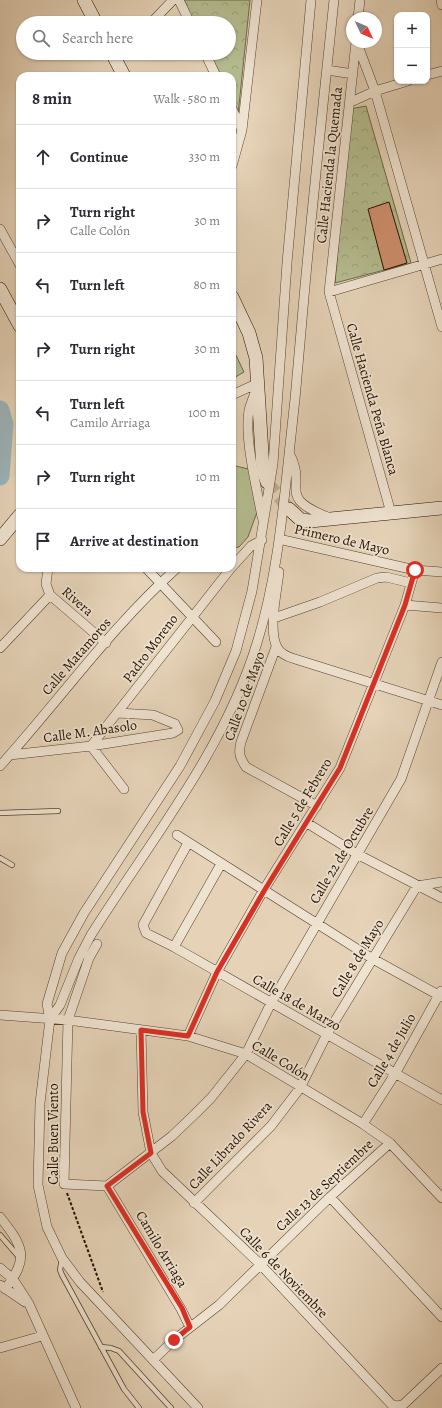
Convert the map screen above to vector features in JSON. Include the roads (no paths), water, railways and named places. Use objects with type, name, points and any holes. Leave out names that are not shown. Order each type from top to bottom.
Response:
[{"type":"street","points":[[84,0],[92,16]]},
{"type":"street","points":[[158,16],[173,0]]},
{"type":"street","points":[[179,0],[187,16]]},
{"type":"street","points":[[236,152],[242,130],[257,0]]},
{"type":"street","points":[[198,1408],[80,1282],[62,1258],[47,1227],[38,1185],[40,1103],[50,1019],[46,1004],[62,953],[84,912],[180,766],[216,701],[236,651],[252,591],[262,540],[273,464],[286,263],[311,0]]},
{"type":"street","points":[[50,1019],[60,1005],[79,958],[91,935],[184,794],[213,745],[238,693],[257,644],[270,596],[289,453],[307,258],[334,0]]},
{"type":"street","points":[[359,12],[360,0]]},
{"type":"street","points":[[441,0],[442,5]]},
{"type":"street","name":"Calle Hacienda la Quemada","points":[[329,292],[351,102],[355,48]]},
{"type":"street","points":[[358,48],[375,91],[442,327]]},
{"type":"street","points":[[118,60],[122,72]]},
{"type":"street","points":[[208,60],[214,72]]},
{"type":"street","points":[[327,70],[353,74]]},
{"type":"street","points":[[430,74],[442,71]]},
{"type":"street","points":[[351,102],[375,91],[398,84]]},
{"type":"street","points":[[236,117],[242,130]]},
{"type":"street","points":[[0,228],[16,258]]},
{"type":"street","points":[[329,292],[442,259]]},
{"type":"street","points":[[0,289],[16,319]]},
{"type":"street","name":"Calle Hacienda Peña Blanca","points":[[329,292],[391,513]]},
{"type":"street","points":[[236,306],[253,344],[256,358],[263,470],[267,482]]},
{"type":"street","points":[[258,382],[249,411],[249,435],[264,524]]},
{"type":"street","points":[[236,393],[258,382]]},
{"type":"street","points":[[289,453],[295,465],[296,494],[298,500],[312,510],[335,520]]},
{"type":"street","points":[[288,509],[301,520],[335,520],[442,508]]},
{"type":"street","points":[[0,539],[16,519]]},
{"type":"street","name":"Primero de Mayo","points":[[274,618],[283,538],[415,570],[442,572]]},
{"type":"street","name":"Padro Moreno","points":[[236,558],[251,546],[262,540]]},
{"type":"street","name":"Calle 5 de Febrero","points":[[188,1036],[217,972],[264,891],[340,768],[405,605],[415,570]]},
{"type":"street","name":"Rivera","points":[[48,572],[46,584],[50,595],[106,643]]},
{"type":"street","points":[[150,572],[216,642]]},
{"type":"street","name":"Calle Matamoros","points":[[0,766],[106,643],[160,583],[172,572]]},
{"type":"street","name":"Padro Moreno","points":[[91,746],[229,572]]},
{"type":"street","points":[[411,583],[391,578],[377,578],[320,602],[274,618],[276,647],[285,655],[294,659],[373,685],[442,705]]},
{"type":"street","points":[[0,648],[50,595]]},
{"type":"street","points":[[405,605],[442,608]]},
{"type":"street","name":"Calle 10 de Mayo","points":[[276,647],[241,742],[239,751],[240,760],[246,767],[317,806]]},
{"type":"street","name":"Calle 22 de Octubre","points":[[107,1186],[151,1153],[195,1114],[211,1098],[246,1054],[271,1003],[401,779],[430,701],[442,662]]},
{"type":"street","name":"Calle M. Abasolo","points":[[10,755],[91,746],[173,733],[178,730],[175,724],[153,715],[118,713]]},
{"type":"street","points":[[91,746],[124,789]]},
{"type":"street","points":[[307,823],[357,854],[442,898]]},
{"type":"street","points":[[177,835],[372,960],[441,994]]},
{"type":"street","name":"Calle 18 de Marzo","points":[[188,843],[143,925],[146,933],[174,947],[442,1100]]},
{"type":"street","points":[[174,947],[221,864]]},
{"type":"street","points":[[418,886],[442,882]]},
{"type":"street","name":"Calle 8 de Mayo","points":[[300,1088],[327,1034],[418,886]]},
{"type":"street","name":"Calle Buen Viento","points":[[97,944],[89,958],[68,1020],[64,1184],[107,1186]]},
{"type":"street","name":"Calle 4 de Julio","points":[[363,1124],[396,1074],[441,994]]},
{"type":"street","name":"Calle Colón","points":[[0,1015],[68,1020],[188,1036],[246,1054],[300,1088],[363,1124],[390,1143],[442,1198]]},
{"type":"street","points":[[141,1030],[143,1112],[151,1153]]},
{"type":"street","name":"Calle Librado Rivera","points":[[194,1203],[271,1126],[300,1088]]},
{"type":"street","name":"Calle 13 de Septiembre","points":[[152,1360],[219,1304],[330,1197],[390,1143]]},
{"type":"street","name":"Calle 6 de Noviembre","points":[[151,1153],[162,1171],[260,1264],[392,1405],[399,1406],[404,1404],[442,1368]]},
{"type":"street","name":"Camilo Arriaga","points":[[107,1186],[182,1308],[190,1327]]},
{"type":"street","points":[[330,1197],[442,1317]]},
{"type":"street","points":[[0,1217],[19,1246],[22,1260],[12,1279],[2,1287],[28,1304]]},
{"type":"street","points":[[0,1268],[12,1279],[28,1304],[76,1408]]},
{"type":"street","points":[[0,1348],[42,1336]]},
{"type":"lane","points":[[0,813],[58,811]]},
{"type":"lane","points":[[0,858],[12,865]]},
{"type":"lane","points":[[0,1235],[22,1260]]},
{"type":"lane","points":[[62,1258],[60,1270],[62,1275],[124,1389],[139,1408]]},
{"type":"lane","points":[[102,1347],[119,1351],[172,1408]]},
{"type":"waterway","points":[[0,410],[4,424],[0,476]]},
{"type":"tunnel","points":[[267,482],[289,509]]}]
